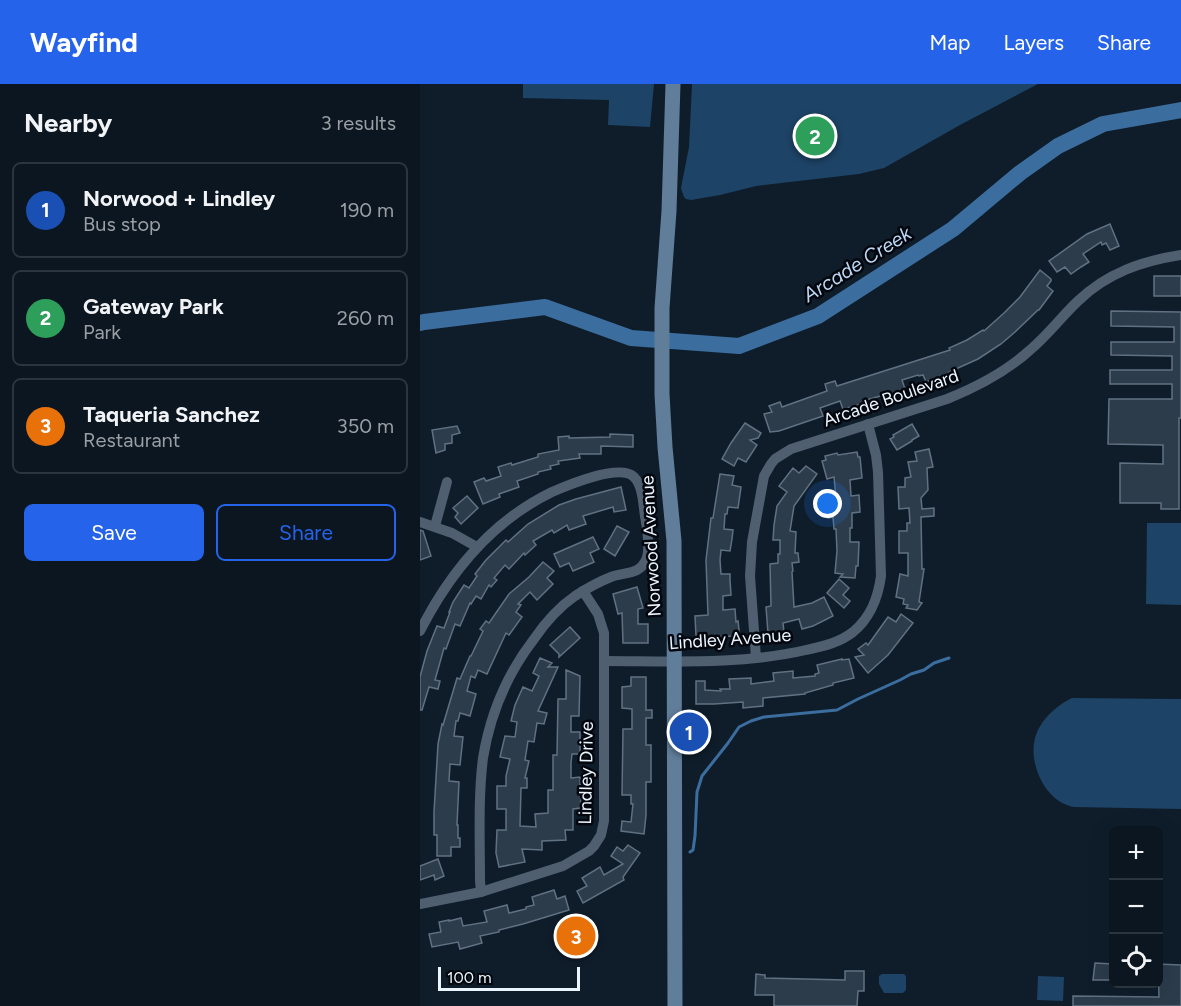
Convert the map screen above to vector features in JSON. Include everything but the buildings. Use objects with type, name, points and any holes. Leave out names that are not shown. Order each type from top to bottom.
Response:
[{"type":"main road","name":"Norwood Avenue","points":[[673,84],[669,211],[662,308],[665,447],[674,541],[675,1006]]},
{"type":"street","name":"Arcade Boulevard","points":[[756,657],[750,559],[762,483],[775,459],[791,449],[947,399],[990,379],[1029,351],[1050,332],[1076,302],[1102,281],[1139,264],[1181,255]]},
{"type":"street","name":"Lindley Avenue","points":[[604,661],[721,660],[786,655],[828,645],[852,633],[876,602],[881,576],[880,488],[876,455],[868,424]]},
{"type":"street","points":[[420,631],[442,593],[477,547],[508,519],[529,505],[567,486],[617,472],[634,477],[640,488],[647,528],[647,559],[638,569],[610,578],[583,591],[560,609],[525,651],[503,690],[493,715],[485,750],[481,786],[481,892]]},
{"type":"street","points":[[435,526],[447,482]]},
{"type":"street","points":[[420,522],[452,533],[477,547]]},
{"type":"street","name":"Lindley Drive","points":[[420,904],[481,892],[563,866],[589,851],[598,841],[604,821],[604,633],[601,620],[583,591]]},
{"type":"shaded area","points":[[523,84],[654,84],[650,127],[608,125],[609,100],[523,98]]},
{"type":"shaded area","points":[[692,84],[1038,84],[884,168],[859,174],[756,186],[691,200],[684,197],[681,188],[689,147]]},
{"type":"shaded area","points":[[1147,523],[1181,523],[1181,605],[1146,604]]},
{"type":"shaded area","points":[[1072,698],[1181,699],[1181,809],[1074,807],[1055,798],[1041,781],[1037,770],[1034,759],[1035,738],[1049,714]]},
{"type":"shaded area","points":[[904,974],[906,990],[903,993],[884,993],[879,984],[879,976]]},
{"type":"shaded area","points":[[1038,976],[1064,977],[1063,1001],[1037,1000]]},
{"type":"waterway","name":"Arcade Creek","points":[[420,323],[545,307],[631,338],[739,346],[818,316],[953,229],[1020,173],[1058,146],[1103,124],[1181,110]]},
{"type":"waterway","points":[[690,852],[693,850],[697,792],[702,776],[739,727],[764,717],[837,710],[949,658]]},
{"type":"place","name":"Gateway Park","points":[[815,136]]},
{"type":"place","name":"Norwood + Lindley","points":[[689,732]]},
{"type":"place","name":"Taqueria Sanchez","points":[[576,936]]}]
